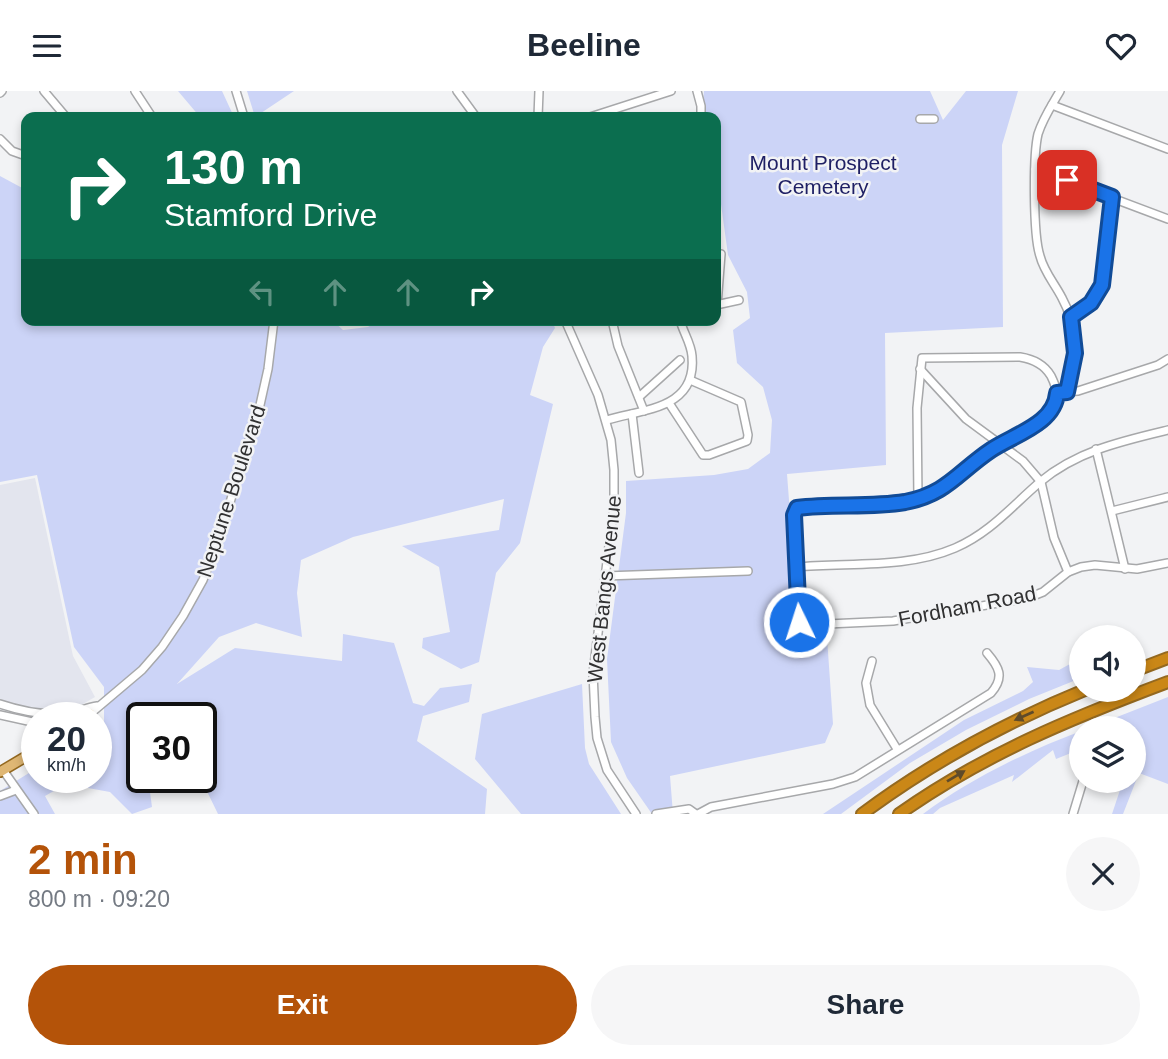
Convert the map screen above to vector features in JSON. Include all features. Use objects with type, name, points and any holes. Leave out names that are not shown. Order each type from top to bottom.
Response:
[{"type":"highway","points":[[1146,666],[1168,658]]},
{"type":"highway","points":[[899,814],[958,775],[1018,743],[1168,682]]},
{"type":"highway","points":[[862,814],[916,775],[966,745],[1018,718],[1069,697]]},
{"type":"main road","points":[[2,771],[21,760]]},
{"type":"street","points":[[44,91],[62,112]]},
{"type":"street","points":[[135,91],[149,112]]},
{"type":"street","points":[[236,91],[242,112]]},
{"type":"street","points":[[457,91],[472,112]]},
{"type":"street","points":[[538,91],[538,112]]},
{"type":"street","points":[[606,112],[671,91]]},
{"type":"street","points":[[697,91],[701,112]]},
{"type":"street","points":[[1060,91],[1038,134],[1035,169],[1038,251],[1044,268],[1071,317],[1075,353],[1067,392]]},
{"type":"street","points":[[1052,104],[1168,149]]},
{"type":"street","points":[[920,119],[934,119]]},
{"type":"street","points":[[0,139],[12,151],[21,154]]},
{"type":"street","points":[[1035,169],[1168,219]]},
{"type":"street","points":[[1071,317],[1091,303],[1102,285],[1112,197]]},
{"type":"street","points":[[721,304],[739,300]]},
{"type":"street","name":"Neptune Boulevard","points":[[105,702],[162,647],[203,580],[219,538],[260,405],[273,326]]},
{"type":"street","name":"West Bangs Avenue","points":[[568,326],[607,420],[614,470],[615,494],[593,673],[597,738],[607,770],[636,814]]},
{"type":"street","points":[[613,326],[618,346],[644,411]]},
{"type":"street","points":[[607,420],[669,403],[690,380],[692,353],[682,326]]},
{"type":"street","points":[[918,499],[917,408],[922,358],[1030,359],[1047,370],[1057,393],[1055,405],[1042,420],[985,454],[948,486],[918,499],[898,503],[800,507],[794,511],[796,567],[908,561],[945,552],[989,529],[1041,482],[1069,462],[1096,449],[1168,430]]},
{"type":"street","points":[[1057,393],[1078,391],[1158,365],[1168,359]]},
{"type":"street","points":[[639,397],[680,360]]},
{"type":"street","points":[[920,369],[965,419],[1023,461],[1041,482],[1054,538],[1068,572]]},
{"type":"street","points":[[669,403],[703,454],[709,455],[747,441],[741,402],[690,380]]},
{"type":"street","points":[[632,414],[639,473]]},
{"type":"street","points":[[1096,449],[1125,569]]},
{"type":"street","points":[[1112,511],[1168,497]]},
{"type":"street","name":"Fordham Road","points":[[796,567],[799,622],[806,625],[893,621],[1028,598],[1043,591],[1068,572],[1095,565],[1125,569],[1168,563]]},
{"type":"street","points":[[605,576],[748,571]]},
{"type":"street","points":[[656,814],[689,809],[697,814],[710,807],[841,782],[863,772],[995,690],[1000,680],[1000,670],[987,653]]},
{"type":"street","points":[[872,661],[866,683],[870,705],[897,749]]},
{"type":"street","name":"Neptune Boulevard","points":[[0,704],[21,710]]},
{"type":"street","points":[[0,715],[21,720]]},
{"type":"street","points":[[2,771],[34,814]]},
{"type":"street","points":[[0,796],[16,790]]},
{"type":"street","points":[[1073,814],[1079,793]]},
{"type":"shaded area","points":[[35,478],[73,656],[95,697],[86,702],[21,702],[21,706],[0,700],[0,485]]},
{"type":"green space","points":[[178,91],[222,91],[232,112],[196,112]]},
{"type":"green space","points":[[247,91],[294,91],[262,112],[253,112]]},
{"type":"green space","name":"Mount Prospect Cemetery","points":[[704,91],[930,91],[943,120],[966,91],[1018,91],[1002,145],[1003,327],[885,333],[886,465],[787,474],[798,618],[826,623],[833,724],[825,743],[670,776],[673,814],[652,814],[627,778],[611,742],[607,659],[626,513],[626,481],[714,475],[748,469],[770,453],[772,420],[763,387],[737,363],[733,330],[750,318],[747,292],[728,255],[721,204],[721,112],[702,112]]},
{"type":"green space","points":[[0,176],[21,187],[21,326],[339,326],[343,330],[369,326],[554,326],[543,347],[530,395],[553,404],[520,543],[496,573],[479,662],[461,669],[422,648],[423,638],[450,632],[439,567],[402,546],[499,530],[504,499],[353,537],[301,560],[297,593],[302,637],[256,623],[219,637],[177,684],[235,648],[342,661],[343,634],[394,643],[413,703],[424,706],[440,688],[472,684],[469,702],[423,716],[417,741],[487,789],[485,814],[218,814],[208,793],[217,793],[217,702],[126,702],[126,793],[150,793],[152,807],[132,814],[111,793],[112,702],[104,702],[104,687],[74,647],[37,475],[0,482]]},
{"type":"green space","points":[[1069,665],[1069,683],[966,730],[910,763],[841,814],[823,814],[964,720],[1023,691],[1033,682],[1027,667],[1059,670]]},
{"type":"green space","points":[[582,684],[585,748],[589,764],[621,814],[521,814],[475,759],[482,714]]},
{"type":"green space","points":[[1168,697],[1168,784],[1146,776],[1146,716],[1120,716]]},
{"type":"green space","points":[[1069,736],[1069,754],[1056,759],[1053,750],[1012,782],[1014,775],[940,808],[933,814],[923,814],[999,767]]},
{"type":"green space","points":[[21,778],[21,793],[50,793],[45,796],[55,814],[0,814],[0,791]]},
{"type":"green space","points":[[1119,793],[1131,793],[1123,814],[1112,814]]},
{"type":"route","points":[[799,622],[794,515],[797,508],[898,503],[940,490],[960,477],[992,449],[1042,420],[1055,405],[1057,393],[1067,392],[1075,353],[1071,317],[1091,303],[1102,285],[1112,197],[1067,180]]}]
